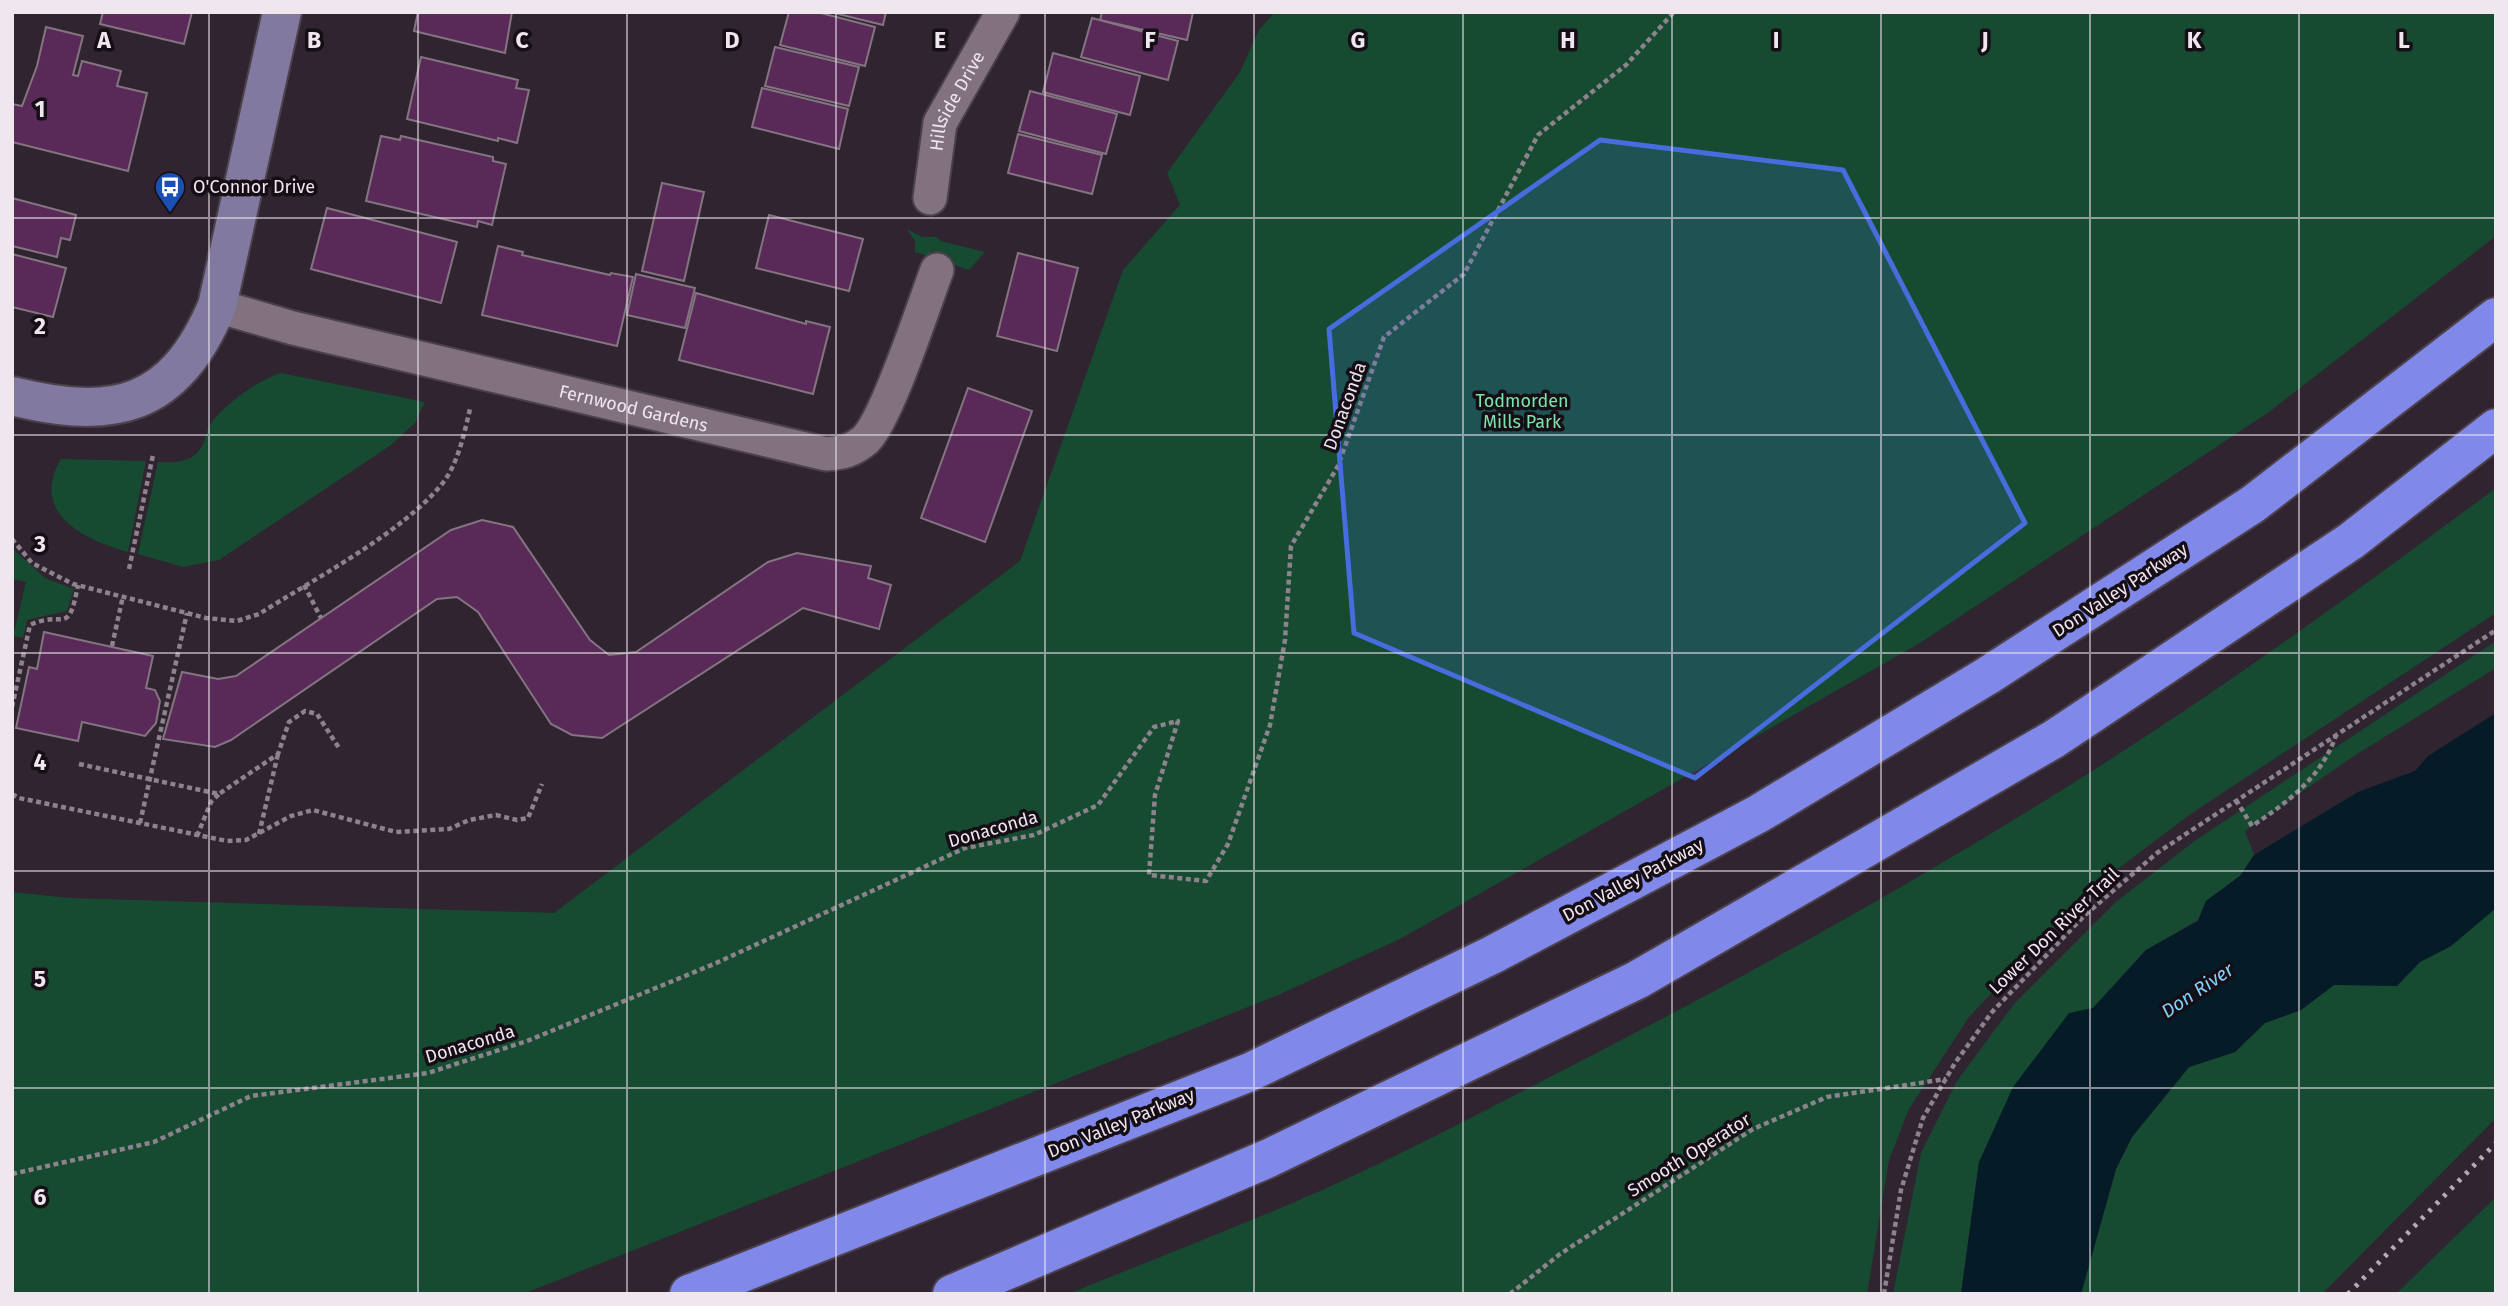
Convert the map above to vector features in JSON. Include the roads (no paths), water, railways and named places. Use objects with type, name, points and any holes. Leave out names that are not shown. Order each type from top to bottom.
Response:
[{"type":"highway","name":"Don Valley Parkway","points":[[689,1294],[1250,1072],[1492,955],[1758,814],[1987,676],[2253,504],[2496,317]]},
{"type":"highway","points":[[952,1294],[1269,1158],[1637,980],[2054,739],[2351,541],[2496,428]]},
{"type":"main road","points":[[12,396],[76,408],[121,405],[148,395],[181,369],[203,340],[217,306],[282,12]]},
{"type":"street","name":"Hillside Drive","points":[[930,198],[940,123],[1003,12]]},
{"type":"street","name":"Fernwood Gardens","points":[[217,306],[348,341],[826,454],[849,452],[867,438],[881,416],[937,270]]},
{"type":"water","name":"Don River","points":[[2496,713],[2496,908],[2451,946],[2420,962],[2397,986],[2334,985],[2301,1010],[2265,1023],[2235,1052],[2189,1067],[2132,1137],[2116,1169],[2081,1294],[1961,1294],[1979,1162],[2013,1087],[2069,1013],[2093,1008],[2146,950],[2198,921],[2206,901],[2240,876],[2254,855],[2358,792],[2415,771],[2428,756]]},
{"type":"railway","points":[[2348,1294],[2496,1143]]},
{"type":"place","name":"O'Connor Drive","points":[[170,214]]},
{"type":"park label","name":"Todmorden Mills Park","points":[[1522,411]]}]
